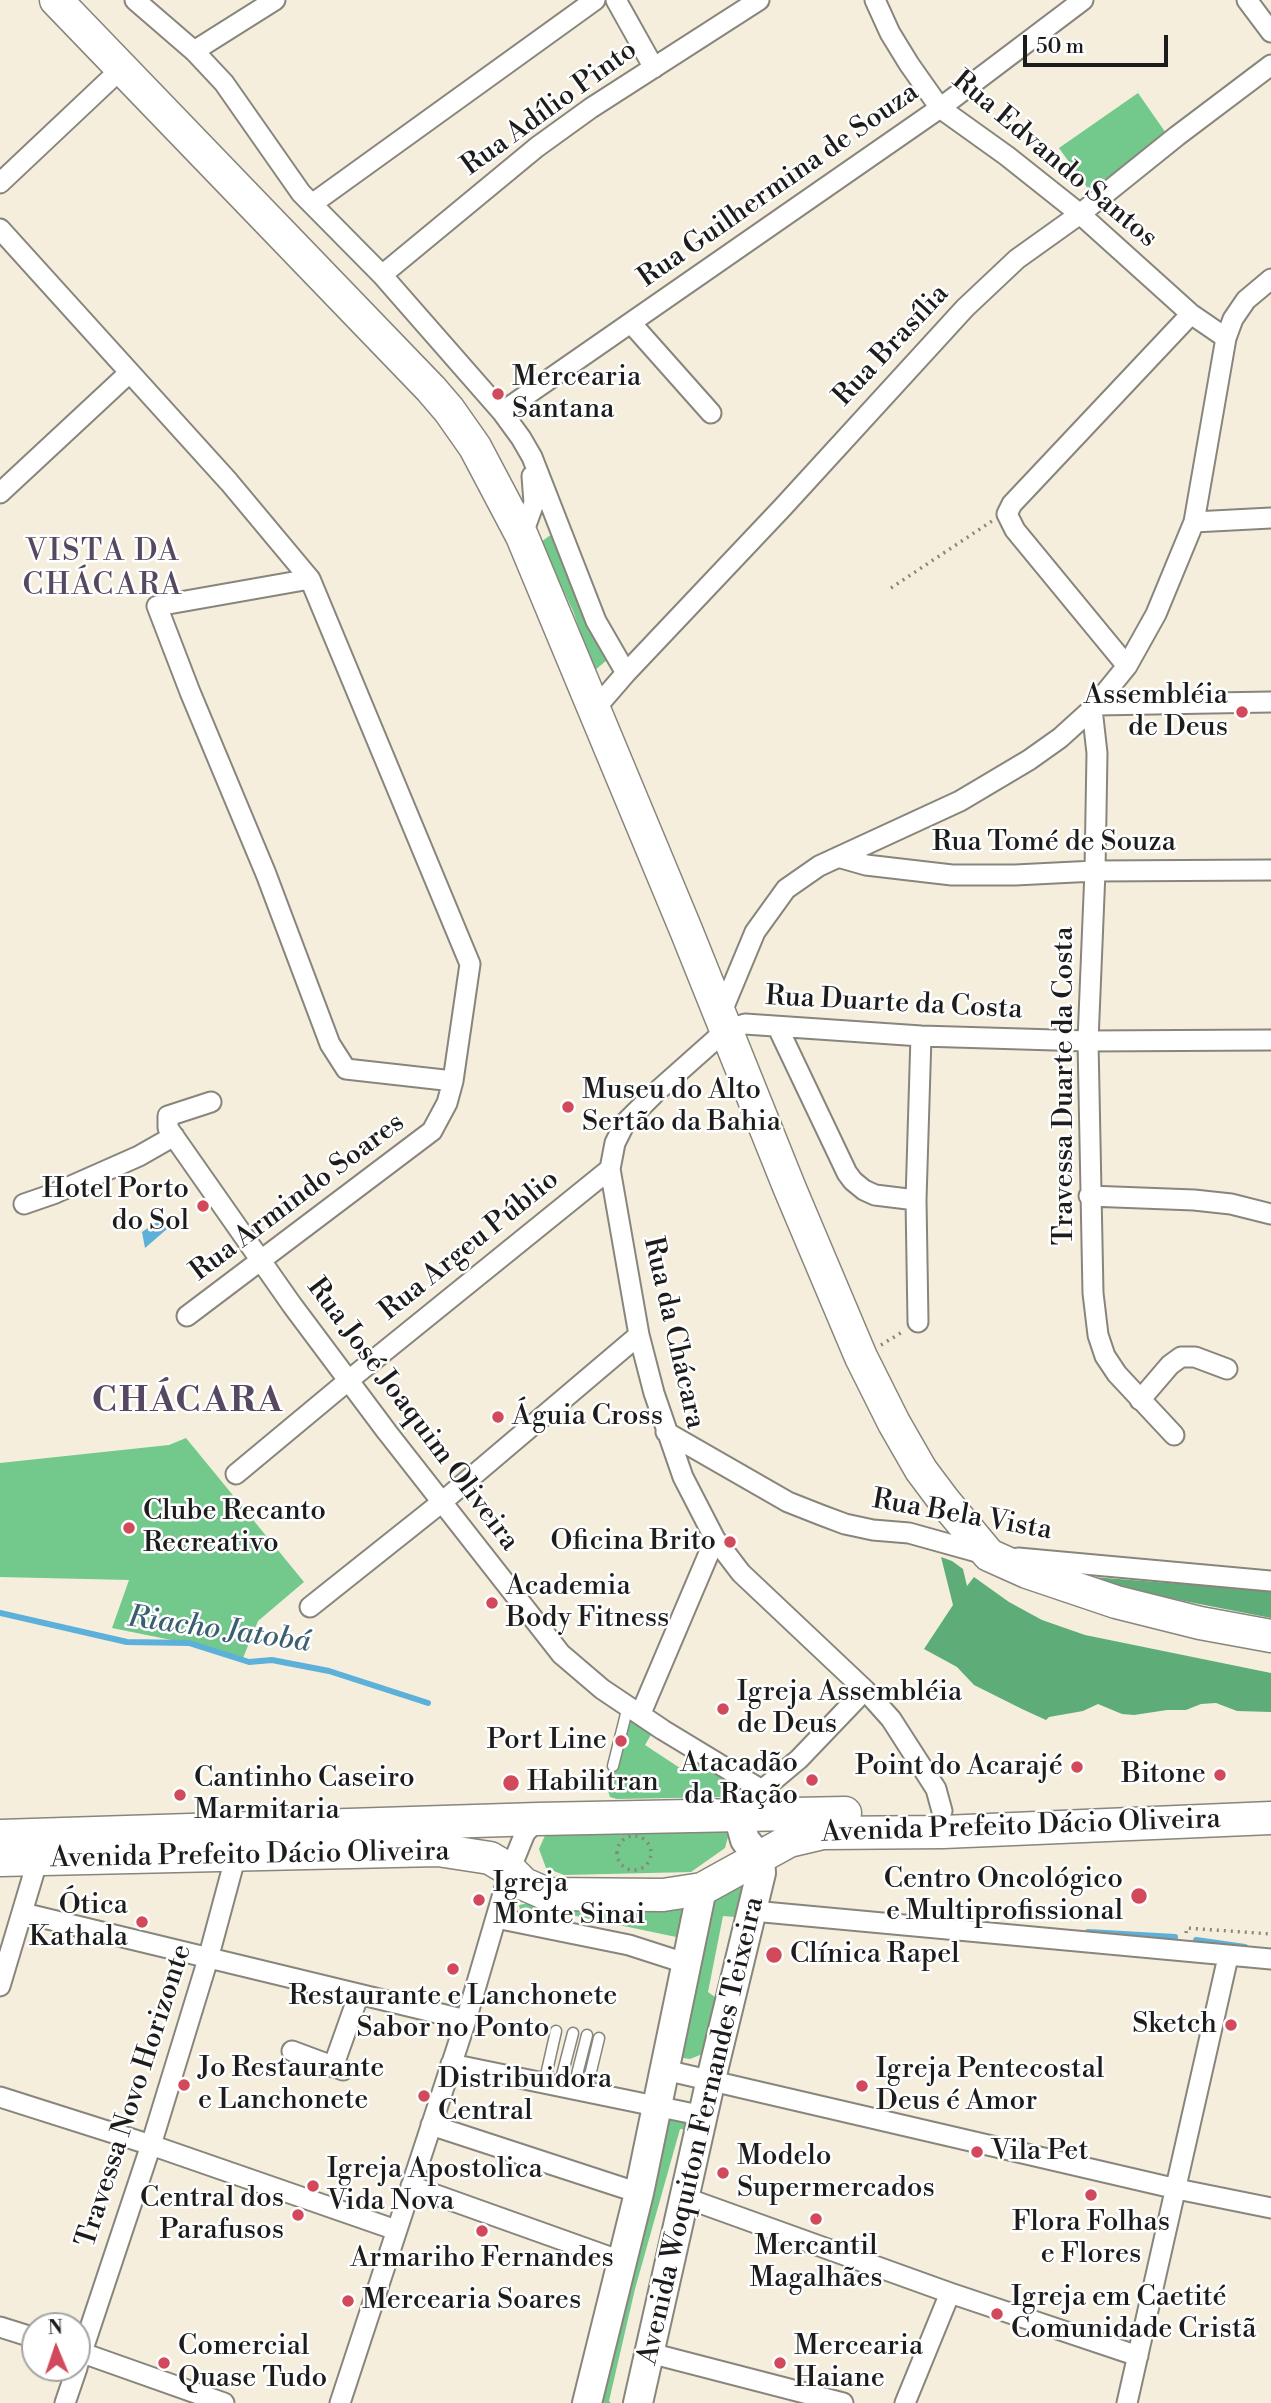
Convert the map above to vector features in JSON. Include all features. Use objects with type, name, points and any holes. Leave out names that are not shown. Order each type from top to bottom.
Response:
[{"type":"main road","points":[[57,0],[449,410],[475,447],[522,536],[790,1189],[862,1357],[894,1423],[921,1470],[989,1555],[1027,1572],[1116,1602],[1200,1623],[1271,1636]]},
{"type":"main road","name":"Avenida Prefeito Dácio Oliveira","points":[[0,1860],[438,1850],[490,1857],[536,1891],[559,1896],[663,1895],[710,1885],[748,1838],[942,1811],[1271,1800]]},
{"type":"main road","name":"Avenida Prefeito Dácio Oliveira","points":[[0,1836],[538,1819],[789,1841],[823,1833],[943,1832],[1271,1818]]},
{"type":"main road","name":"Avenida Woquiton Fernandes Teixeira","points":[[639,2403],[711,2080],[761,1873],[748,1838]]},
{"type":"main road","name":"Avenida Woquiton Fernandes Teixeira","points":[[587,2403],[639,2193],[688,1964],[710,1885]]},
{"type":"street","points":[[135,0],[194,51],[224,83],[290,179],[382,275],[502,412],[521,438],[532,457],[584,592],[607,642],[626,673]]},
{"type":"street","points":[[194,51],[275,0]]},
{"type":"street","points":[[312,204],[595,0]]},
{"type":"street","points":[[616,0],[654,68]]},
{"type":"street","name":"Rua Adílio Pinto","points":[[382,275],[537,147],[591,108],[759,0]]},
{"type":"street","name":"Rua Edvando Santos","points":[[876,0],[890,33],[940,108],[1007,156],[1080,214],[1191,314],[1226,338]]},
{"type":"street","name":"Rua Guilhermina de Souza","points":[[502,412],[940,108],[1083,0]]},
{"type":"street","points":[[1247,0],[1271,32]]},
{"type":"street","name":"Rua Brasília","points":[[594,710],[965,308],[1017,259],[1080,214],[1271,65]]},
{"type":"street","points":[[0,183],[122,68]]},
{"type":"street","name":"Rua Armindo Soares","points":[[0,229],[128,374],[229,482],[310,579],[470,964],[453,1081],[447,1103],[432,1131],[187,1316]]},
{"type":"street","points":[[723,1023],[755,932],[786,889],[803,875],[960,801],[1029,760],[1060,738],[1094,707],[1127,666],[1156,614],[1194,522],[1226,338],[1239,307],[1271,279]]},
{"type":"street","points":[[1127,666],[1015,530],[1008,519],[1008,510],[1191,314]]},
{"type":"street","points":[[631,323],[711,413]]},
{"type":"street","points":[[1,490],[128,374]]},
{"type":"street","points":[[522,536],[534,502],[532,457]]},
{"type":"street","points":[[1194,522],[1271,518]]},
{"type":"street","points":[[310,579],[157,606],[266,874],[331,1044],[346,1069],[453,1081]]},
{"type":"street","points":[[1094,707],[1271,702]]},
{"type":"street","name":"Travessa Duarte da Costa","points":[[1094,707],[1097,753],[1096,871],[1088,1041],[1093,1293],[1098,1335],[1105,1356],[1117,1374],[1174,1435]]},
{"type":"street","name":"Rua Tomé de Souza","points":[[838,857],[866,865],[952,875],[1271,870]]},
{"type":"street","name":"Rua Duarte da Costa","points":[[723,1023],[921,1036],[1088,1041],[1271,1040]]},
{"type":"street","name":"Rua da Chácara","points":[[723,1023],[638,1108],[625,1123],[615,1143],[610,1169],[639,1335],[666,1432],[683,1478],[715,1539],[741,1573],[891,1718],[936,1789],[942,1811]]},
{"type":"street","points":[[778,1028],[853,1181],[863,1190],[875,1195],[916,1200]]},
{"type":"street","points":[[918,1322],[916,1200],[921,1036]]},
{"type":"street","points":[[24,1204],[139,1156],[174,1136],[168,1128],[168,1116],[211,1102]]},
{"type":"street","name":"Rua José Joaquim Oliveira","points":[[174,1136],[292,1305],[561,1654],[602,1689],[663,1730],[762,1790]]},
{"type":"street","name":"Rua Argeu Públio","points":[[236,1474],[610,1169]]},
{"type":"street","points":[[1090,1196],[1231,1203],[1271,1213]]},
{"type":"street","points":[[310,1607],[442,1502],[639,1335]]},
{"type":"street","points":[[1140,1400],[1170,1365],[1181,1357],[1195,1357],[1227,1369]]},
{"type":"street","name":"Rua Bela Vista","points":[[666,1432],[788,1502],[845,1524],[909,1533],[989,1555],[1271,1581]]},
{"type":"street","points":[[635,1709],[715,1539]]},
{"type":"street","points":[[748,1838],[762,1790],[799,1759],[865,1690]]},
{"type":"street","points":[[340,2403],[466,2020],[510,1870],[525,1833],[538,1819]]},
{"type":"street","name":"Travessa Novo Horizonte","points":[[91,2322],[151,2145],[208,1959],[236,1855]]},
{"type":"street","points":[[0,1986],[38,1859]]},
{"type":"street","points":[[753,1912],[1271,1959]]},
{"type":"street","points":[[23,1913],[466,2020]]},
{"type":"street","points":[[496,1918],[629,1945],[688,1964]]},
{"type":"street","points":[[1127,2403],[1228,1957]]},
{"type":"street","points":[[292,2051],[338,2069],[359,1994]]},
{"type":"street","points":[[451,2064],[704,2116]]},
{"type":"street","points":[[665,2070],[1177,2189],[1271,2208]]},
{"type":"street","points":[[0,2097],[151,2145],[396,2230]]},
{"type":"street","points":[[431,2125],[639,2193]]},
{"type":"street","points":[[411,2186],[621,2261]]},
{"type":"street","points":[[685,2198],[950,2293],[1139,2356]]},
{"type":"street","points":[[905,2403],[950,2293]]},
{"type":"street","points":[[0,2327],[21,2334]]},
{"type":"street","points":[[650,2353],[843,2403]]},
{"type":"street","points":[[91,2364],[224,2403]]},
{"type":"street","name":"Travessa Novo Horizonte","points":[[65,2403],[71,2382]]},
{"type":"lane","points":[[613,1766],[635,1709]]},
{"type":"lane","points":[[556,2031],[565,2088]]},
{"type":"lane","points":[[565,2088],[573,2033]]},
{"type":"lane","points":[[565,2088],[587,2035]]},
{"type":"lane","points":[[565,2088],[599,2038]]},
{"type":"path","points":[[891,588],[1008,510]]},
{"type":"path","points":[[862,1357],[918,1322]]},
{"type":"path","points":[[634,1836],[647,1842],[651,1856],[643,1868],[630,1870],[620,1863],[617,1851],[622,1841],[634,1836]]},
{"type":"path","points":[[1187,1927],[1271,1934]]},
{"type":"green space","points":[[1138,93],[1168,136],[1089,190],[1059,148]]},
{"type":"green space","points":[[552,534],[607,660],[594,671],[573,611],[541,542]]},
{"type":"green space","name":"Clube Recanto Recreativo","points":[[186,1438],[304,1582],[258,1621],[243,1658],[211,1648],[112,1628],[129,1580],[0,1577],[0,1463],[169,1445]]},
{"type":"green space","points":[[941,1557],[963,1569],[967,1586],[974,1577],[1009,1602],[1042,1620],[1085,1635],[1271,1673],[1271,1712],[1237,1711],[1216,1703],[1201,1704],[1186,1710],[1134,1715],[1122,1714],[1098,1704],[1083,1711],[1049,1717],[1046,1720],[1022,1709],[974,1685],[957,1667],[924,1649],[953,1605]]},
{"type":"green space","points":[[1080,1576],[1271,1591],[1271,1618],[1138,1592]]},
{"type":"green space","points":[[631,1715],[652,1733],[645,1745],[683,1770],[692,1769],[698,1763],[725,1779],[729,1786],[728,1792],[722,1797],[610,1797],[608,1791]]},
{"type":"green space","points":[[722,1822],[728,1837],[725,1848],[691,1872],[564,1875],[546,1868],[539,1849],[547,1831]]},
{"type":"green space","points":[[740,1881],[746,1885],[735,1917],[723,1916],[708,1992],[722,2002],[705,2053],[690,2059],[683,2058],[679,2056],[706,1898]]},
{"type":"green space","points":[[684,1904],[681,1938],[552,1911],[520,1910],[519,1905]]},
{"type":"green space","points":[[694,2109],[690,2130],[680,2129],[635,2289],[609,2401],[611,2403],[589,2403],[662,2112]]},
{"type":"water","points":[[160,1220],[167,1229],[145,1248],[142,1232]]},
{"type":"waterway","name":"Riacho Jatobá","points":[[0,1613],[127,1642],[189,1643],[249,1662],[272,1660],[329,1671],[428,1703]]},
{"type":"waterway","name":"Riacho Jatobá","points":[[1088,1932],[1175,1937]]},
{"type":"waterway","name":"Riacho Jatobá","points":[[1196,1940],[1245,1947]]},
{"type":"place","name":"Mercearia Santana","points":[[498,394]]},
{"type":"place","name":"Assembléia de Deus","points":[[1242,712]]},
{"type":"place","name":"Museu do Alto Sertão da Bahia","points":[[568,1107]]},
{"type":"place","name":"Hotel Porto do Sol","points":[[203,1206]]},
{"type":"place","name":"Águia Cross","points":[[498,1417]]},
{"type":"place","name":"Clube Recanto Recreativo","points":[[129,1528]]},
{"type":"place","name":"Oficina Brito","points":[[730,1542]]},
{"type":"place","name":"Academia Body Fitness","points":[[492,1603]]},
{"type":"place","name":"Igreja Assembléia de Deus","points":[[723,1709]]},
{"type":"place","name":"Port Line","points":[[621,1741]]},
{"type":"place","name":"Point do Acarajé","points":[[1077,1767]]},
{"type":"place","name":"Bitone","points":[[1220,1775]]},
{"type":"place","name":"Atacadão da Ração","points":[[812,1780]]},
{"type":"place","name":"Habilitran","points":[[511,1783]]},
{"type":"place","name":"Cantinho Caseiro Marmitaria","points":[[180,1795]]},
{"type":"place","name":"Centro Oncológico e Multiprofissional","points":[[1139,1896]]},
{"type":"place","name":"Igreja Monte Sinai","points":[[479,1900]]},
{"type":"place","name":"Ótica Kathala","points":[[142,1922]]},
{"type":"place","name":"Clínica Rapel","points":[[774,1955]]},
{"type":"place","name":"Restaurante e Lanchonete Sabor no Ponto","points":[[453,1969]]},
{"type":"place","name":"Sketch","points":[[1231,2025]]},
{"type":"place","name":"Jo Restaurante e Lanchonete","points":[[184,2085]]},
{"type":"place","name":"Igreja Pentecostal Deus é Amor","points":[[862,2086]]},
{"type":"place","name":"Distribuidora Central","points":[[424,2096]]},
{"type":"place","name":"Vila Pet","points":[[977,2152]]},
{"type":"place","name":"Modelo Supermercados","points":[[723,2173]]},
{"type":"place","name":"Igreja Apostolica Vida Nova","points":[[313,2186]]},
{"type":"place","name":"Flora Folhas e Flores","points":[[1091,2195]]},
{"type":"place","name":"Central dos Parafusos","points":[[298,2215]]},
{"type":"place","name":"Mercantil Magalhães","points":[[816,2219]]},
{"type":"place","name":"Armariho Fernandes","points":[[482,2231]]},
{"type":"place","name":"Mercearia Soares","points":[[348,2301]]},
{"type":"place","name":"Igreja em Caetité Comunidade Cristã","points":[[997,2314]]},
{"type":"place","name":"Comercial Quase Tudo","points":[[164,2363]]},
{"type":"place","name":"Mercearia Haiane","points":[[780,2363]]},
{"type":"district","name":"VISTA DA CHÁCARA","points":[[103,570]]},
{"type":"district","name":"CHÁCARA","points":[[188,1403]]}]
